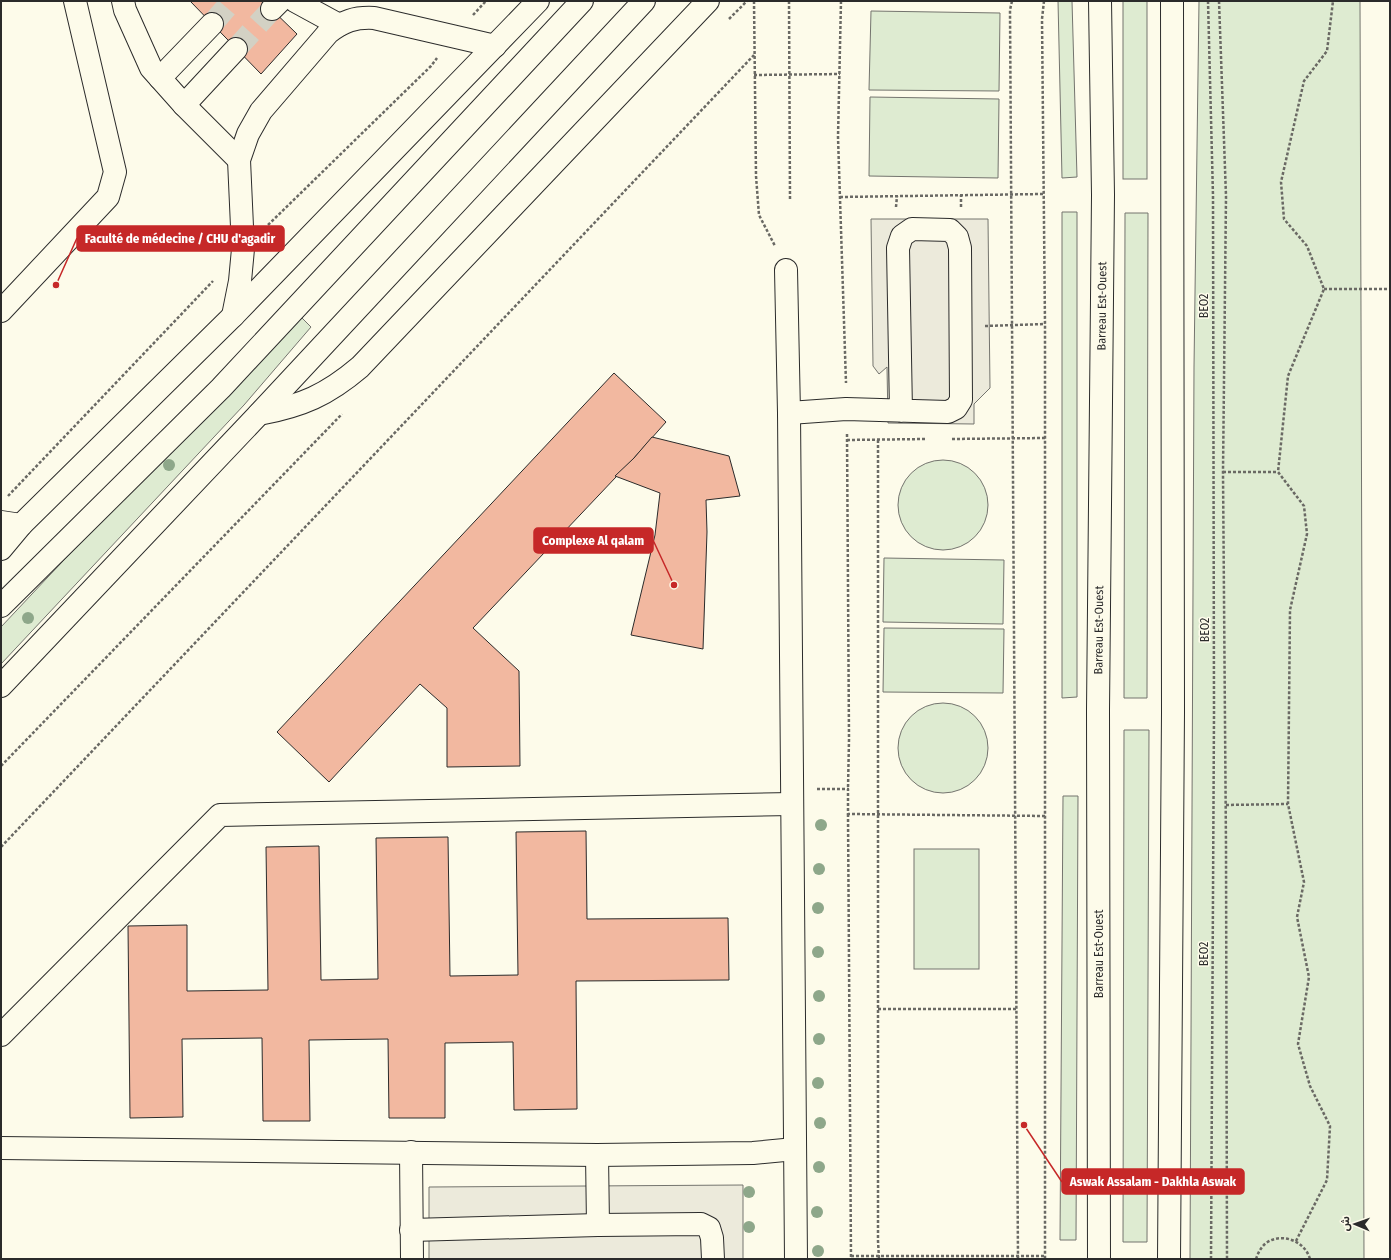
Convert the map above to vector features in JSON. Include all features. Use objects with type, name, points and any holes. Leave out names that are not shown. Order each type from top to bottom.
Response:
[{"type":"main road","points":[[1,311],[108,197],[115,172],[75,1]]},
{"type":"main road","points":[[123,1],[125,10],[151,68],[184,105],[239,160]]},
{"type":"main road","points":[[295,1],[339,25]]},
{"type":"main road","points":[[1,549],[11,523],[233,316],[538,1]]},
{"type":"main road","points":[[1,606],[221,388],[582,1]]},
{"type":"main road","points":[[1,686],[259,414],[644,1]]},
{"type":"main road","points":[[259,414],[303,404],[343,382],[360,367],[708,1]]},
{"type":"main road","name":"Barreau Est-Ouest","points":[[1100,1],[1103,195],[1098,710],[1100,1259]]},
{"type":"main road","points":[[1168,1259],[1173,704],[1172,1]]},
{"type":"main road","points":[[233,316],[240,281],[243,249],[239,160],[248,134],[261,112],[328,33],[339,25],[362,17],[374,18],[495,46]]},
{"type":"main road","points":[[160,78],[212,24]]},
{"type":"main road","points":[[184,105],[236,50]]},
{"type":"main road","points":[[790,413],[846,409],[901,411],[948,412],[956,408],[961,400],[960,248],[957,237],[950,230],[912,229],[902,236],[898,248],[901,411]]},
{"type":"main road","points":[[786,270],[790,413],[794,1150],[796,1259]]},
{"type":"main road","points":[[1,1035],[220,816],[792,796]]},
{"type":"main road","points":[[1,1148],[597,1155],[753,1153],[794,1150]]},
{"type":"main road","points":[[411,1152],[412,1259]]},
{"type":"main road","points":[[597,1155],[598,1225]]},
{"type":"main road","points":[[411,1230],[701,1224],[709,1228],[712,1238],[713,1259]]},
{"type":"path","points":[[754,1],[756,176],[759,215],[786,270]]},
{"type":"path","points":[[789,1],[790,199]]},
{"type":"path","points":[[1012,1],[1010,10],[1018,1257]]},
{"type":"path","points":[[792,796],[848,789],[851,1258],[1045,1257],[1045,324],[1042,19],[1044,1]]},
{"type":"path","name":"BEO2","points":[[1208,1],[1213,212],[1214,721],[1212,1259]]},
{"type":"path","points":[[1219,1],[1226,196],[1224,472],[1228,1259]]},
{"type":"path","points":[[1296,1241],[1327,1180],[1330,1126],[1310,1086],[1298,1044],[1310,977],[1297,917],[1304,882],[1288,804],[1290,610],[1307,534],[1304,506],[1278,472],[1288,376],[1324,289],[1307,246],[1284,219],[1281,182],[1304,81],[1327,51],[1333,1]]},
{"type":"path","points":[[1,847],[754,55]]},
{"type":"path","points":[[754,74],[840,74]]},
{"type":"path","points":[[840,196],[1043,194]]},
{"type":"path","points":[[1324,289],[1390,289]]},
{"type":"path","points":[[961,327],[1045,324]]},
{"type":"path","points":[[878,440],[879,1258]]},
{"type":"path","points":[[1224,472],[1278,472]]},
{"type":"path","points":[[1226,806],[1288,804]]},
{"type":"path","points":[[848,814],[1045,816]]},
{"type":"path","points":[[878,1009],[1016,1010]]},
{"type":"path","points":[[1256,1259],[1259,1251],[1266,1244],[1274,1239],[1287,1238],[1296,1241],[1304,1247],[1310,1259]]},
{"type":"green space","points":[[1058,1],[1072,1],[1077,177],[1062,178]]},
{"type":"green space","points":[[1123,1],[1147,1],[1147,179],[1123,179]]},
{"type":"green space","points":[[1199,1],[1360,1],[1364,1259],[1190,1259],[1194,367]]},
{"type":"green space","points":[[871,11],[1000,13],[999,91],[869,90]]},
{"type":"green space","points":[[870,97],[999,99],[998,178],[869,176]]},
{"type":"green space","points":[[1062,212],[1077,212],[1077,697],[1062,698]]},
{"type":"green space","points":[[1125,213],[1148,213],[1147,698],[1124,698]]},
{"type":"green space","points":[[302,318],[311,327],[244,405],[1,664],[1,627],[155,463]]},
{"type":"green space","points":[[943,460],[960,463],[975,473],[985,488],[988,505],[985,522],[975,537],[960,547],[943,550],[926,547],[911,537],[901,522],[898,505],[901,488],[911,473],[926,463]]},
{"type":"green space","points":[[884,558],[1004,560],[1003,624],[883,622]]},
{"type":"green space","points":[[884,628],[1004,629],[1003,693],[883,692]]},
{"type":"green space","points":[[943,703],[960,706],[975,716],[985,731],[988,748],[985,765],[975,780],[960,790],[943,793],[926,790],[911,780],[901,765],[898,748],[901,731],[911,716],[926,706]]},
{"type":"green space","points":[[1124,730],[1149,730],[1147,1242],[1123,1242]]},
{"type":"green space","points":[[1063,796],[1078,796],[1076,1240],[1060,1240]]},
{"type":"green space","points":[[914,849],[979,849],[979,969],[914,969]]},
{"type":"shaded area","points":[[871,219],[988,219],[990,388],[974,404],[974,424],[888,423],[887,367],[879,374],[873,366]]},
{"type":"shaded area","points":[[743,1185],[743,1259],[429,1259],[429,1187]]},
{"type":"building","points":[[190,1],[263,1],[297,34],[261,74]]},
{"type":"building","points":[[614,373],[666,422],[634,458],[473,628],[519,671],[520,766],[447,767],[447,708],[420,684],[329,782],[277,732]]},
{"type":"building","points":[[652,437],[729,456],[740,496],[706,500],[707,532],[703,649],[631,635],[655,535],[660,493],[615,476],[634,458]]},
{"type":"building","points":[[586,831],[587,919],[728,918],[729,980],[576,981],[577,1109],[514,1110],[513,1042],[445,1043],[445,1118],[389,1118],[388,1039],[309,1040],[310,1121],[263,1121],[262,1038],[182,1039],[183,1117],[130,1118],[128,926],[187,925],[187,991],[268,990],[266,847],[319,846],[321,980],[378,979],[376,838],[448,837],[450,976],[518,975],[516,832]]},
{"type":"tunnel","points":[[212,24],[232,1]]},
{"type":"tunnel","points":[[236,49],[272,9]]},
{"type":"place","name":"Faculté de médecine / CHU d'agadir","points":[[56,285]]},
{"type":"place","name":"Complexe Al qalam","points":[[674,585]]},
{"type":"place","name":"Aswak Assalam - Dakhla Aswak","points":[[1024,1125]]}]
